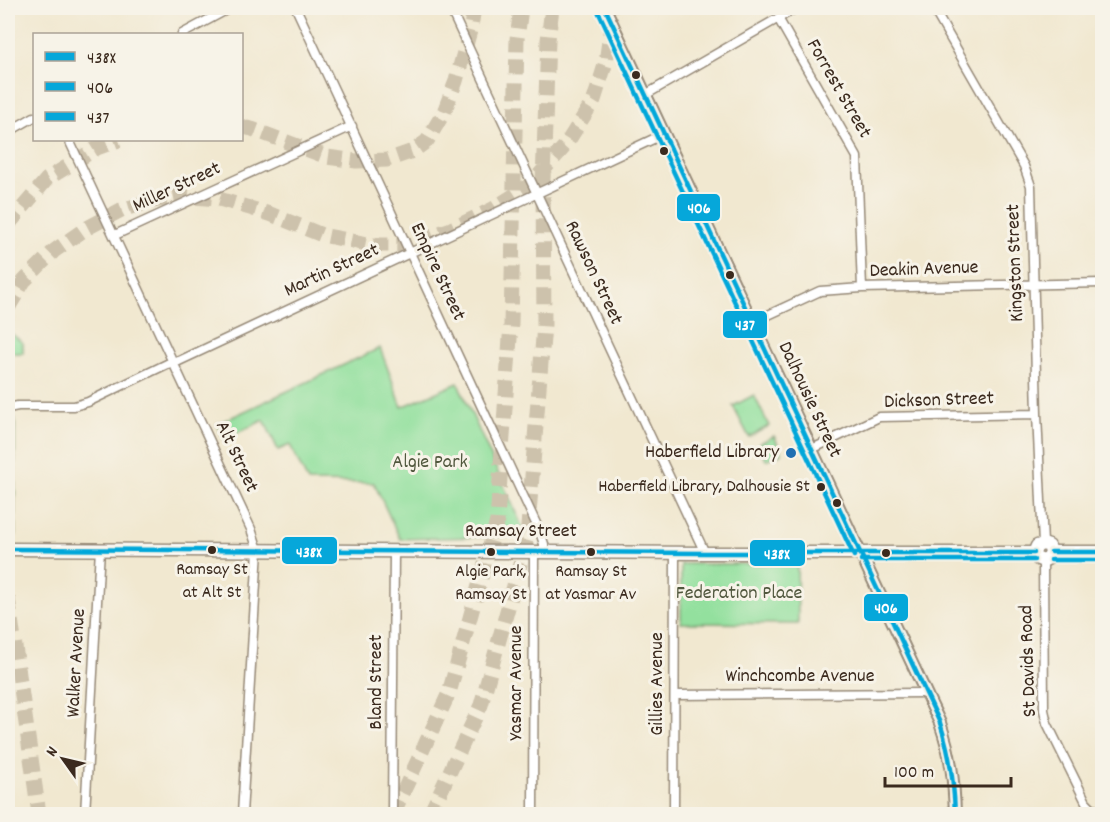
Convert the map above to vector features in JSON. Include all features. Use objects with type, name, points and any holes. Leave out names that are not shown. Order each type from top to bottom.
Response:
[{"type":"main road","name":"Ramsay Street","points":[[8,549],[675,553],[1102,552]]},
{"type":"street","points":[[184,33],[230,8]]},
{"type":"street","name":"Empire Street","points":[[296,8],[540,532],[544,544],[539,552]]},
{"type":"street","name":"Rawson Street","points":[[450,8],[705,553]]},
{"type":"street","name":"Dalhousie Street","points":[[605,8],[940,723],[951,760],[955,814]]},
{"type":"street","points":[[645,94],[796,8]]},
{"type":"street","name":"Kingston Street","points":[[933,8],[1024,166],[1031,186],[1043,552]]},
{"type":"street","points":[[1097,8],[1102,18]]},
{"type":"street","name":"Forrest Street","points":[[778,18],[857,157],[862,288]]},
{"type":"street","points":[[8,132],[33,118]]},
{"type":"street","name":"Miller Street","points":[[115,236],[352,126]]},
{"type":"street","name":"Martin Street","points":[[8,408],[74,406],[88,402],[664,134]]},
{"type":"street","name":"Alt Street","points":[[69,141],[251,529],[258,550],[242,814]]},
{"type":"street","name":"Deakin Avenue","points":[[753,322],[820,291],[862,288],[1102,283]]},
{"type":"street","name":"Dickson Street","points":[[812,448],[879,417],[1037,414]]},
{"type":"street","name":"Walker Avenue","points":[[85,814],[100,549]]},
{"type":"street","name":"Bland Street","points":[[392,814],[394,550]]},
{"type":"street","name":"Yasmar Avenue","points":[[533,814],[539,552]]},
{"type":"street","name":"St Davids Road","points":[[1043,552],[1044,710],[1047,723],[1086,802],[1102,814]]},
{"type":"street","name":"Gillies Avenue","points":[[674,814],[675,553]]},
{"type":"street","name":"Winchcombe Avenue","points":[[675,695],[926,693]]},
{"type":"green space","points":[[8,335],[13,335],[23,343],[23,353],[8,353]]},
{"type":"green space","name":"Algie Park","points":[[380,348],[402,407],[458,383],[525,533],[523,536],[400,539],[374,483],[308,482],[290,445],[278,450],[264,420],[224,439],[217,424]]},
{"type":"green space","points":[[754,395],[769,426],[749,437],[733,406]]},
{"type":"green space","points":[[15,418],[15,536],[8,538],[8,419]]},
{"type":"green space","points":[[774,436],[782,453],[766,460],[758,444]]},
{"type":"green space","name":"Federation Place","points":[[681,564],[797,564],[798,624],[681,623]]},
{"type":"tunnel","points":[[243,127],[327,157],[356,161],[387,160],[413,151],[427,141],[444,112],[456,81],[474,8]]},
{"type":"tunnel","points":[[393,814],[449,693],[497,521],[511,324],[517,39],[521,8]]},
{"type":"tunnel","points":[[430,814],[481,705],[527,539],[544,325],[543,181],[548,40],[552,8]]},
{"type":"tunnel","points":[[8,308],[24,281],[54,251],[85,229],[121,210],[148,202],[179,196],[219,199],[270,214],[322,235],[372,245],[402,245],[449,230],[493,209],[530,185],[565,146],[594,100],[606,62],[610,34],[610,10]]},
{"type":"tunnel","points":[[8,225],[47,179],[97,148],[116,141]]},
{"type":"tunnel","points":[[8,598],[39,814]]},
{"type":"transit line","name":"406","points":[[605,8],[940,723],[951,768],[955,814]]},
{"type":"transit line","name":"437","points":[[598,11],[854,556]]},
{"type":"transit line","name":"438X","points":[[8,549],[1034,553]]},
{"type":"transit line","name":"438X","points":[[1051,552],[1102,552]]},
{"type":"transit line","name":"437","points":[[861,560],[1034,560]]},
{"type":"transit line","name":"437","points":[[1051,560],[1102,560]]},
{"type":"place","name":"Haberfield Library","points":[[791,453]]},
{"type":"place","name":"Haberfield Library, Dalhousie St","points":[[821,487]]},
{"type":"place","name":"Ramsay St at Alt St","points":[[212,550]]},
{"type":"place","name":"Algie Park, Ramsay St","points":[[491,552]]},
{"type":"place","name":"Ramsay St at Yasmar Av","points":[[591,552]]}]
